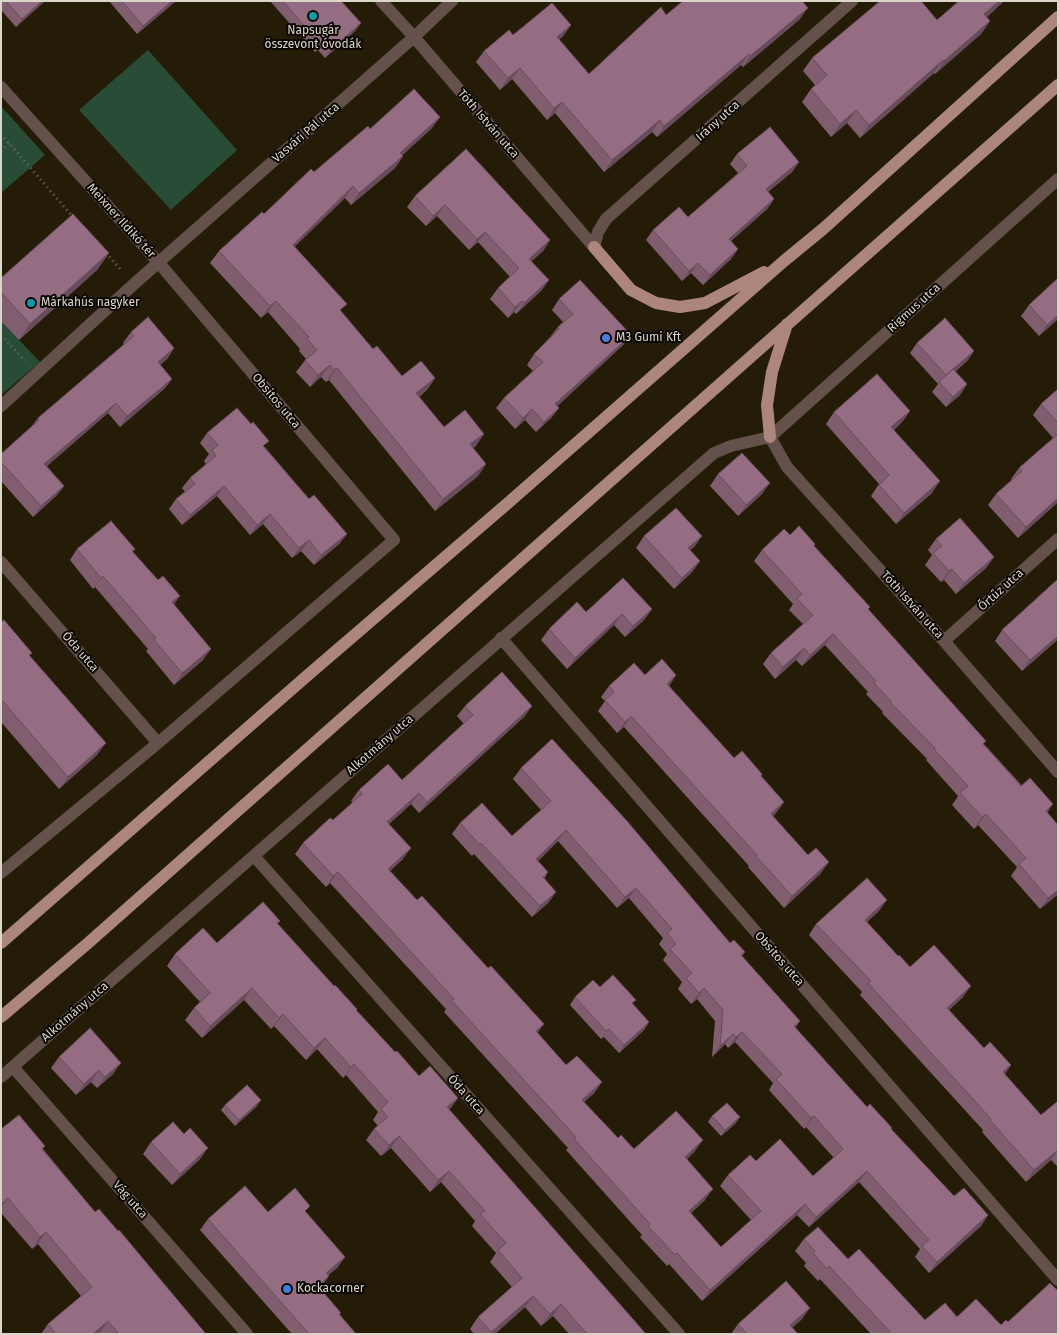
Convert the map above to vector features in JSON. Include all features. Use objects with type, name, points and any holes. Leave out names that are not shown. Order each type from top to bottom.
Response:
[{"type":"main road","points":[[1,943],[823,229],[1058,17]]},
{"type":"main road","points":[[1,1017],[94,938],[1058,85]]},
{"type":"main road","points":[[594,248],[631,290],[656,303],[680,307],[705,303],[784,262]]},
{"type":"main road","points":[[770,437],[767,405],[772,372],[787,324]]},
{"type":"street","name":"Tóth István utca","points":[[381,1],[594,248]]},
{"type":"street","name":"Vasvári Pál utca","points":[[159,263],[414,37],[452,1]]},
{"type":"street","name":"Irány utca","points":[[594,248],[598,232],[606,219],[852,1]]},
{"type":"street","name":"Meixner Ildikó tér","points":[[1,87],[159,263],[1,406]]},
{"type":"street","name":"Rigmus utca","points":[[770,437],[1058,179]]},
{"type":"street","name":"Obsitos utca","points":[[158,743],[394,540],[159,263]]},
{"type":"street","name":"Tóth István utca","points":[[770,437],[787,467],[944,641],[1058,772]]},
{"type":"street","name":"Alkotmány utca","points":[[1,1077],[714,453],[731,446],[770,437]]},
{"type":"street","name":"Őrtűz utca","points":[[944,641],[1058,539]]},
{"type":"street","name":"Óda utca","points":[[1,562],[158,743]]},
{"type":"street","name":"Obsitos utca","points":[[501,638],[1058,1280]]},
{"type":"street","points":[[1,873],[158,743]]},
{"type":"street","name":"Óda utca","points":[[254,856],[678,1334]]},
{"type":"street","name":"Vág utca","points":[[13,1067],[247,1334]]},
{"type":"path","points":[[1,134],[77,221]]},
{"type":"path","points":[[1,151],[9,143]]},
{"type":"path","points":[[102,249],[134,284]]},
{"type":"path","points":[[1,335],[36,374]]},
{"type":"green space","points":[[148,50],[237,150],[171,210],[79,110]]},
{"type":"green space","points":[[1,106],[45,155],[1,193]]},
{"type":"green space","points":[[1,321],[40,362],[1,395]]},
{"type":"building","points":[[6,1],[42,1],[22,19]]},
{"type":"building","points":[[122,1],[172,1],[143,26]]},
{"type":"building","name":"Napsugár összevont óvodák","points":[[283,1],[341,1],[361,23],[331,50],[323,42],[320,44]]},
{"type":"building","points":[[683,1],[802,1],[808,8],[750,56],[749,54],[664,126],[660,120],[612,160],[562,102],[554,108],[520,68],[508,78],[484,51],[509,30],[513,35],[552,3],[571,25],[557,37],[589,74],[661,7],[666,15]]},
{"type":"building","points":[[880,1],[921,1],[937,20],[959,1],[999,1],[984,14],[990,21],[869,125],[856,110],[840,124],[811,89],[827,75],[812,58]]},
{"type":"building","points":[[414,89],[440,117],[400,153],[403,156],[359,193],[353,186],[293,245],[347,304],[340,310],[373,349],[377,346],[402,376],[421,361],[435,378],[416,393],[444,427],[465,410],[484,434],[470,444],[486,464],[443,499],[337,368],[334,370],[330,365],[318,375],[305,360],[317,350],[307,339],[309,337],[276,301],[270,306],[219,251],[262,212],[264,214],[311,169],[314,172],[368,126],[370,129]]},
{"type":"building","points":[[770,127],[799,162],[766,189],[774,199],[729,239],[738,249],[710,275],[698,263],[689,271],[653,230],[679,207],[688,217],[747,166],[737,154]]},
{"type":"building","points":[[466,149],[550,240],[529,259],[549,280],[524,303],[522,301],[515,307],[498,288],[519,268],[485,232],[477,239],[445,205],[433,216],[415,196]]},
{"type":"building","name":"Márkahús nagyker","points":[[73,214],[109,253],[30,324],[1,292],[1,278]]},
{"type":"building","points":[[1058,278],[1058,315],[1047,325],[1029,305]]},
{"type":"building","points":[[580,280],[631,335],[555,404],[559,408],[544,422],[532,409],[523,418],[504,398],[543,362],[534,354],[559,329],[558,327],[573,314],[559,299]]},
{"type":"building","points":[[148,317],[174,348],[158,362],[172,379],[127,416],[116,403],[44,464],[64,486],[41,506],[1,462],[1,454],[39,420],[38,418],[134,336],[131,332]]},
{"type":"building","points":[[945,318],[974,351],[946,375],[917,343]]},
{"type":"building","points":[[953,369],[967,384],[953,397],[939,382]]},
{"type":"building","points":[[877,374],[910,411],[891,427],[940,481],[904,513],[879,485],[889,475],[834,412]]},
{"type":"building","points":[[1058,389],[1058,423],[1041,404]]},
{"type":"building","points":[[237,408],[251,424],[253,422],[269,441],[263,446],[309,499],[314,495],[347,534],[321,555],[309,540],[299,548],[270,514],[257,525],[224,486],[190,515],[176,499],[195,484],[190,478],[216,456],[212,450],[218,445],[207,433]]},
{"type":"building","points":[[1058,434],[1058,498],[1026,527],[996,494],[1022,471],[1019,468]]},
{"type":"building","points":[[742,453],[770,483],[746,505],[718,474]]},
{"type":"building","points":[[676,508],[702,536],[688,548],[700,561],[682,578],[644,536]]},
{"type":"building","points":[[960,518],[994,557],[964,583],[952,569],[949,571],[933,553],[942,546],[936,539]]},
{"type":"building","points":[[111,521],[135,549],[132,551],[158,580],[163,576],[180,596],[172,602],[211,649],[182,673],[154,640],[156,638],[103,576],[101,578],[77,549]]},
{"type":"building","points":[[799,526],[815,544],[814,546],[870,607],[868,609],[986,741],[983,744],[1021,786],[1030,778],[1053,804],[1046,811],[1058,825],[1058,890],[1048,898],[1019,864],[1026,858],[986,814],[982,817],[960,793],[968,786],[935,748],[890,702],[874,683],[876,681],[833,634],[810,655],[804,648],[783,667],[771,653],[813,615],[797,599],[802,594],[762,550],[784,529],[790,535]]},
{"type":"building","points":[[623,578],[652,609],[633,626],[622,614],[575,658],[549,629],[577,602],[586,612]]},
{"type":"building","points":[[1058,579],[1058,636],[1030,660],[1002,630]]},
{"type":"building","points":[[4,620],[32,653],[29,655],[106,743],[68,777],[1,699],[1,622]]},
{"type":"building","points":[[662,659],[676,675],[667,684],[734,758],[742,751],[784,802],[771,814],[808,855],[816,848],[829,862],[792,896],[631,716],[625,722],[605,700],[614,692],[609,686],[634,663],[645,675]]},
{"type":"building","points":[[502,672],[532,706],[427,802],[419,793],[387,822],[411,848],[388,869],[417,900],[422,896],[488,968],[491,966],[544,1024],[536,1031],[566,1065],[577,1056],[602,1082],[582,1100],[618,1138],[621,1135],[634,1149],[676,1111],[703,1140],[685,1157],[713,1189],[689,1211],[721,1247],[761,1211],[728,1175],[750,1155],[756,1161],[780,1139],[813,1176],[843,1149],[814,1116],[811,1118],[776,1079],[782,1074],[742,1032],[736,1037],[733,1034],[720,1046],[723,1010],[704,988],[699,993],[686,978],[692,973],[670,949],[676,944],[667,933],[672,929],[636,888],[625,897],[566,830],[536,859],[548,872],[543,877],[556,892],[540,906],[460,823],[482,803],[512,836],[551,801],[521,768],[552,739],[627,821],[730,943],[734,940],[745,952],[741,955],[800,1021],[794,1026],[867,1107],[870,1104],[954,1196],[964,1188],[988,1215],[937,1262],[922,1246],[929,1240],[867,1171],[816,1217],[805,1204],[710,1290],[677,1253],[675,1255],[648,1226],[650,1224],[574,1139],[576,1137],[452,1001],[454,999],[338,872],[333,876],[303,843],[330,818],[333,820],[362,794],[359,790],[388,764],[402,780],[473,715],[465,706]]},
{"type":"building","points":[[867,878],[887,900],[865,920],[910,967],[934,945],[971,986],[947,1008],[984,1048],[990,1042],[1011,1065],[1003,1072],[1041,1115],[1058,1101],[1058,1150],[1034,1170],[991,1119],[868,983],[871,981],[816,924]]},
{"type":"building","points":[[263,902],[280,921],[277,923],[419,1076],[430,1066],[458,1098],[447,1107],[646,1334],[587,1334],[561,1304],[550,1314],[533,1296],[491,1332],[478,1317],[522,1278],[498,1250],[506,1243],[480,1214],[485,1211],[449,1171],[438,1180],[399,1136],[389,1145],[374,1129],[388,1117],[381,1109],[388,1102],[354,1064],[351,1067],[325,1038],[314,1048],[283,1014],[279,1018],[252,988],[210,1026],[194,1008],[210,993],[175,954],[203,928],[217,943]]},
{"type":"building","points":[[613,975],[636,1000],[632,1003],[649,1022],[624,1045],[609,1029],[606,1031],[575,997],[593,980],[600,987]]},
{"type":"building","points":[[90,1028],[121,1063],[105,1077],[99,1070],[84,1084],[59,1057]]},
{"type":"building","points":[[247,1085],[261,1100],[239,1120],[225,1105]]},
{"type":"building","points":[[727,1103],[740,1117],[725,1130],[712,1116]]},
{"type":"building","points":[[19,1115],[45,1146],[42,1149],[95,1212],[99,1209],[119,1230],[206,1334],[119,1334],[108,1321],[93,1334],[56,1334],[48,1324],[92,1287],[46,1232],[40,1237],[8,1198],[1,1204],[1,1129]]},
{"type":"building","points":[[173,1122],[184,1134],[190,1128],[208,1148],[180,1174],[151,1142]]},
{"type":"building","points":[[245,1186],[268,1212],[295,1188],[310,1206],[305,1211],[345,1257],[326,1273],[329,1276],[318,1286],[356,1334],[309,1334],[208,1219]]},
{"type":"building","points":[[818,1227],[848,1259],[859,1249],[925,1320],[945,1303],[957,1317],[976,1299],[1001,1325],[1006,1320],[1008,1322],[1050,1283],[1058,1291],[1058,1334],[892,1334],[829,1266],[827,1269],[813,1253],[815,1251],[804,1239]]},
{"type":"building","points":[[786,1281],[810,1308],[790,1325],[798,1334],[747,1334],[738,1324]]},
{"type":"place","name":"Napsugár összevont óvodák","points":[[313,16]]},
{"type":"place","name":"Márkahús nagyker","points":[[31,303]]},
{"type":"place","name":"M3 Gumi Kft","points":[[606,338]]},
{"type":"place","name":"Kockacorner","points":[[287,1289]]}]
